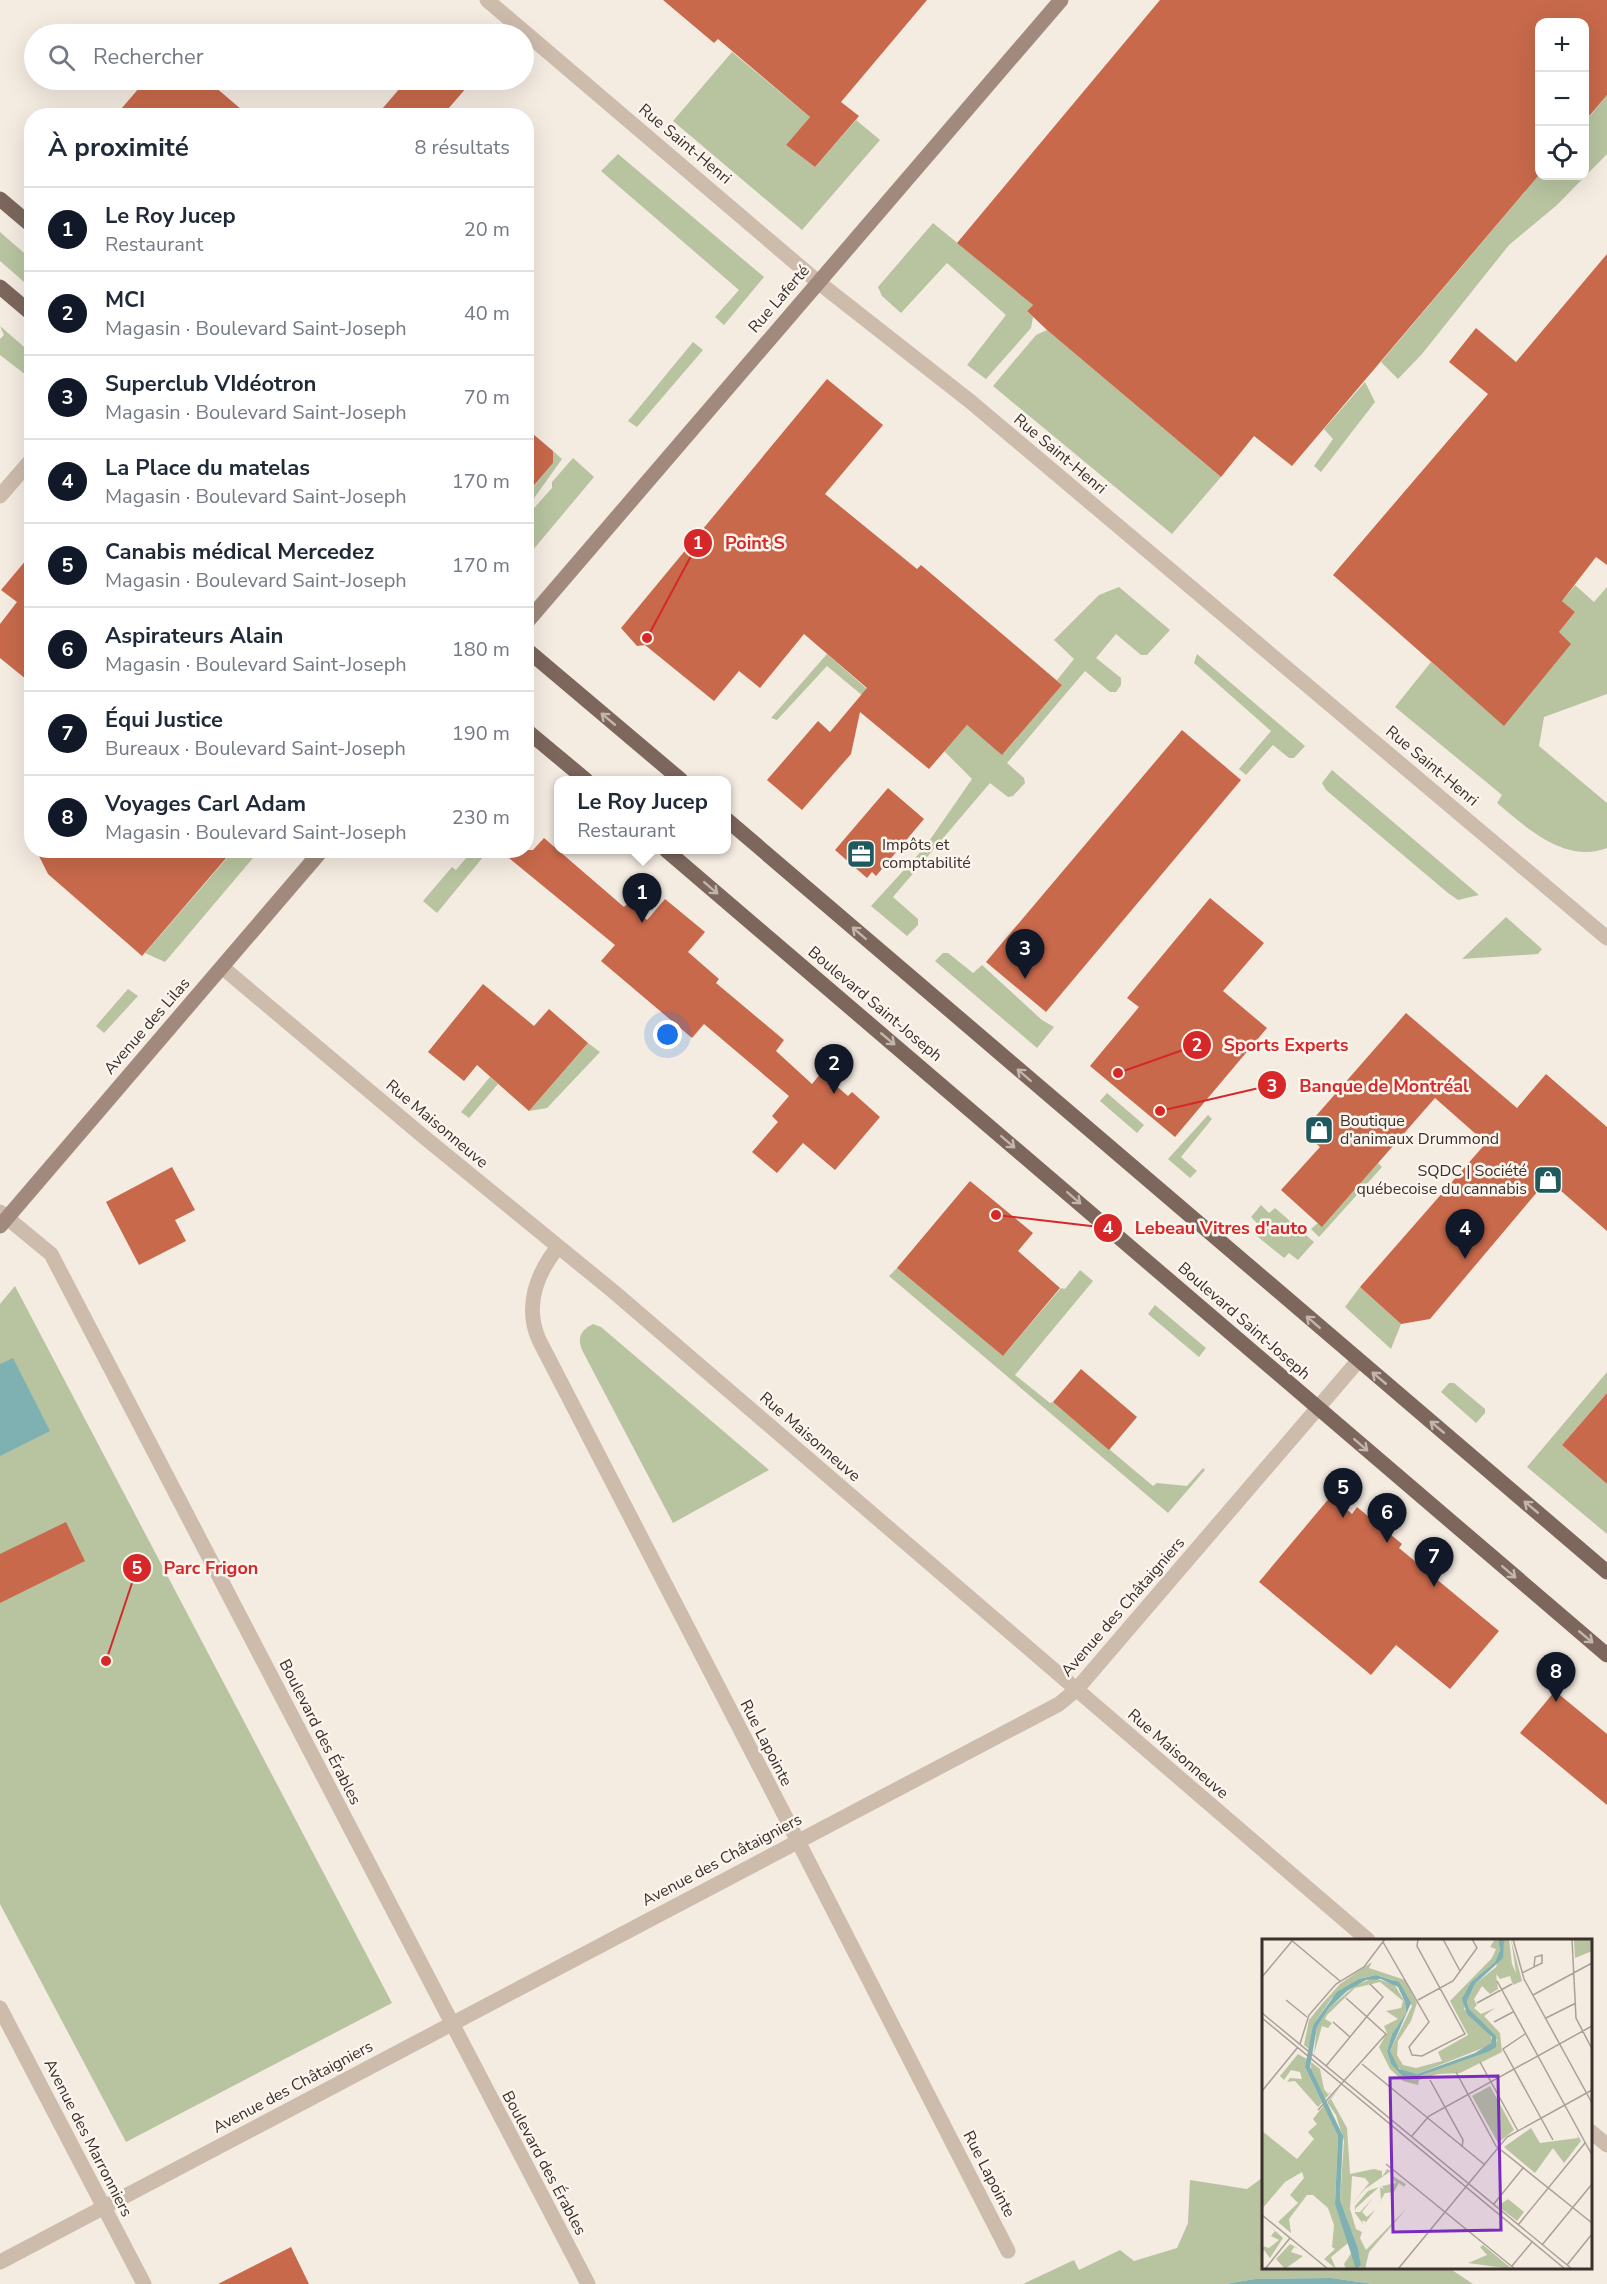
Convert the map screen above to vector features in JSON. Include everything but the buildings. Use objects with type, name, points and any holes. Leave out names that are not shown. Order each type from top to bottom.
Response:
[{"type":"main road","points":[[0,199],[24,219]]},
{"type":"main road","points":[[0,287],[24,307]]},
{"type":"main road","points":[[534,656],[676,776]]},
{"type":"main road","points":[[534,737],[581,776]]},
{"type":"main road","points":[[731,823],[1607,1572]]},
{"type":"main road","name":"Boulevard Saint-Joseph","points":[[672,854],[1607,1656]]},
{"type":"street","name":"Rue Saint-Henri","points":[[487,0],[515,24]]},
{"type":"street","name":"Rue Laferté","points":[[534,614],[1061,0]]},
{"type":"street","name":"Rue Saint-Henri","points":[[534,40],[818,282],[971,402],[1607,938]]},
{"type":"street","points":[[0,496],[24,468]]},
{"type":"street","name":"Avenue des Lilas","points":[[2,1218],[315,858]]},
{"type":"street","name":"Rue Maisonneuve","points":[[222,967],[558,1247],[1366,1939]]},
{"type":"street","name":"Boulevard des Érables","points":[[2,1218],[51,1254],[450,2024],[588,2284]]},
{"type":"street","name":"Rue Lapointe","points":[[558,1247],[537,1278],[533,1298],[537,1335],[797,1841],[823,1885],[1008,2251]]},
{"type":"street","name":"Avenue des Châtaigniers","points":[[0,2262],[1059,1704],[1076,1690],[1358,1360]]},
{"type":"street","name":"Avenue des Marronniers","points":[[0,2008],[144,2284]]},
{"type":"street","points":[[1592,2133],[1607,2145]]},
{"type":"green space","points":[[732,52],[810,117],[786,145],[815,167],[856,120],[880,140],[802,230],[673,121]]},
{"type":"green space","points":[[1607,95],[1607,154],[1589,172],[1589,126],[1589,117]]},
{"type":"green space","points":[[618,154],[764,277],[724,325],[715,317],[739,290],[601,171]]},
{"type":"green space","points":[[1535,180],[1582,180],[1557,205],[1509,245],[1422,354],[1398,379],[1381,362]]},
{"type":"green space","points":[[933,223],[1033,305],[1027,311],[1033,317],[1031,328],[986,379],[967,365],[1006,315],[947,263],[901,313],[882,296],[878,287]]},
{"type":"green space","points":[[0,232],[24,253],[24,282],[0,261]]},
{"type":"green space","points":[[0,326],[24,347],[24,373],[0,355],[0,339],[4,335]]},
{"type":"green space","points":[[1047,330],[1221,477],[1172,534],[993,386],[1036,335]]},
{"type":"green space","points":[[693,342],[703,350],[637,427],[628,421]]},
{"type":"green space","points":[[1365,382],[1375,402],[1321,472],[1314,466],[1333,439],[1324,429]]},
{"type":"green space","points":[[553,451],[562,459],[534,498],[534,486],[553,463]]},
{"type":"green space","points":[[573,458],[594,477],[534,549],[534,508],[552,488],[552,482]]},
{"type":"green space","points":[[1575,585],[1594,602],[1607,587],[1607,694],[1544,717],[1539,746],[1607,803],[1607,848],[1591,852],[1576,851],[1547,841],[1521,823],[1497,803],[1502,795],[1395,707],[1431,662],[1504,725],[1559,632],[1575,612],[1562,601]]},
{"type":"green space","points":[[1119,587],[1170,630],[1147,655],[1141,655],[1116,634],[1096,658],[1121,678],[1121,685],[1116,692],[1110,692],[1085,671],[1007,763],[1024,778],[1025,783],[1013,796],[1008,797],[990,783],[893,897],[918,919],[918,925],[907,936],[871,906],[925,847],[972,779],[944,751],[967,725],[1003,754],[1062,685],[1057,680],[1074,659],[1054,640],[1099,595]]},
{"type":"green space","points":[[827,654],[867,689],[893,721],[827,666],[777,720],[771,718]]},
{"type":"green space","points":[[1197,654],[1305,746],[1294,758],[1289,758],[1273,745],[1246,775],[1239,769],[1271,731],[1194,663]]},
{"type":"green space","points":[[1332,770],[1479,895],[1458,900],[1326,790],[1322,783]]},
{"type":"green space","points":[[227,858],[253,858],[165,962],[145,953]]},
{"type":"green space","points":[[466,858],[482,858],[437,913],[423,901],[452,867],[456,870]]},
{"type":"green space","points":[[1506,917],[1542,949],[1538,954],[1462,959]]},
{"type":"green space","points":[[943,953],[948,953],[973,973],[982,965],[1042,1020],[1054,1027],[1037,1048],[935,961]]},
{"type":"green space","points":[[128,989],[138,996],[104,1033],[96,1026]]},
{"type":"green space","points":[[588,1043],[600,1052],[547,1108],[529,1111]]},
{"type":"green space","points":[[490,1077],[498,1084],[469,1118],[461,1112]]},
{"type":"green space","points":[[1107,1093],[1144,1125],[1137,1133],[1100,1101]]},
{"type":"green space","points":[[1208,1115],[1212,1119],[1181,1157],[1197,1171],[1190,1178],[1168,1159]]},
{"type":"green space","points":[[1378,1163],[1382,1167],[1319,1237],[1311,1229],[1318,1223],[1323,1226]]},
{"type":"green space","points":[[1261,1205],[1269,1213],[1275,1208],[1314,1242],[1298,1260],[1289,1253],[1284,1258],[1253,1233],[1260,1226],[1251,1217]]},
{"type":"green space","points":[[897,1268],[1003,1356],[1061,1288],[1065,1289],[1080,1270],[1093,1281],[1015,1375],[1050,1403],[1053,1402],[1153,1486],[1157,1483],[1187,1486],[1203,1468],[1205,1470],[1168,1513],[889,1276]]},
{"type":"green space","points":[[15,1286],[392,2003],[126,2142],[0,1904],[0,1304]]},
{"type":"green space","points":[[1360,1287],[1401,1324],[1391,1349],[1345,1307]]},
{"type":"green space","points":[[1155,1305],[1206,1348],[1199,1357],[1148,1314]]},
{"type":"green space","points":[[593,1324],[601,1327],[769,1470],[673,1523],[582,1350],[581,1334]]},
{"type":"green space","points":[[1607,1372],[1607,1393],[1562,1445],[1607,1484],[1607,1534],[1527,1467]]},
{"type":"green space","points":[[1449,1383],[1454,1383],[1485,1409],[1485,1413],[1476,1423],[1441,1392]]},
{"type":"green space","points":[[1262,2178],[1262,2269],[1450,2269],[1473,2284],[1373,2284],[1331,2278],[1255,2279],[1225,2284],[1023,2284],[1074,2260],[1079,2270],[1120,2250],[1134,2261],[1177,2248],[1188,2223],[1190,2180],[1247,2189]]},
{"type":"water","points":[[13,1358],[50,1431],[0,1456],[0,1364]]},
{"type":"water","points":[[1331,2278],[1373,2284],[1225,2284],[1255,2279]]},
{"type":"place","name":"Point S","points":[[647,638]]},
{"type":"place","name":"Impôts et comptabilité","points":[[861,854]]},
{"type":"place","name":"Le Roy Jucep","points":[[642,923]]},
{"type":"place","name":"Superclub VIdéotron","points":[[1025,979]]},
{"type":"place","name":"Sports Experts","points":[[1118,1073]]},
{"type":"place","name":"MCI","points":[[834,1094]]},
{"type":"place","name":"Banque de Montréal","points":[[1160,1111]]},
{"type":"place","name":"Boutique d'animaux Drummond","points":[[1319,1130]]},
{"type":"place","name":"SQDC | Société québecoise du cannabis","points":[[1548,1180]]},
{"type":"place","name":"Lebeau Vitres d'auto","points":[[996,1215]]},
{"type":"place","name":"La Place du matelas","points":[[1465,1259]]},
{"type":"place","name":"Canabis médical Mercedez","points":[[1343,1518]]},
{"type":"place","name":"Aspirateurs Alain","points":[[1387,1543]]},
{"type":"place","name":"Équi Justice","points":[[1434,1587]]},
{"type":"place","name":"Parc Frigon","points":[[106,1661]]},
{"type":"place","name":"Voyages Carl Adam","points":[[1556,1702]]}]
